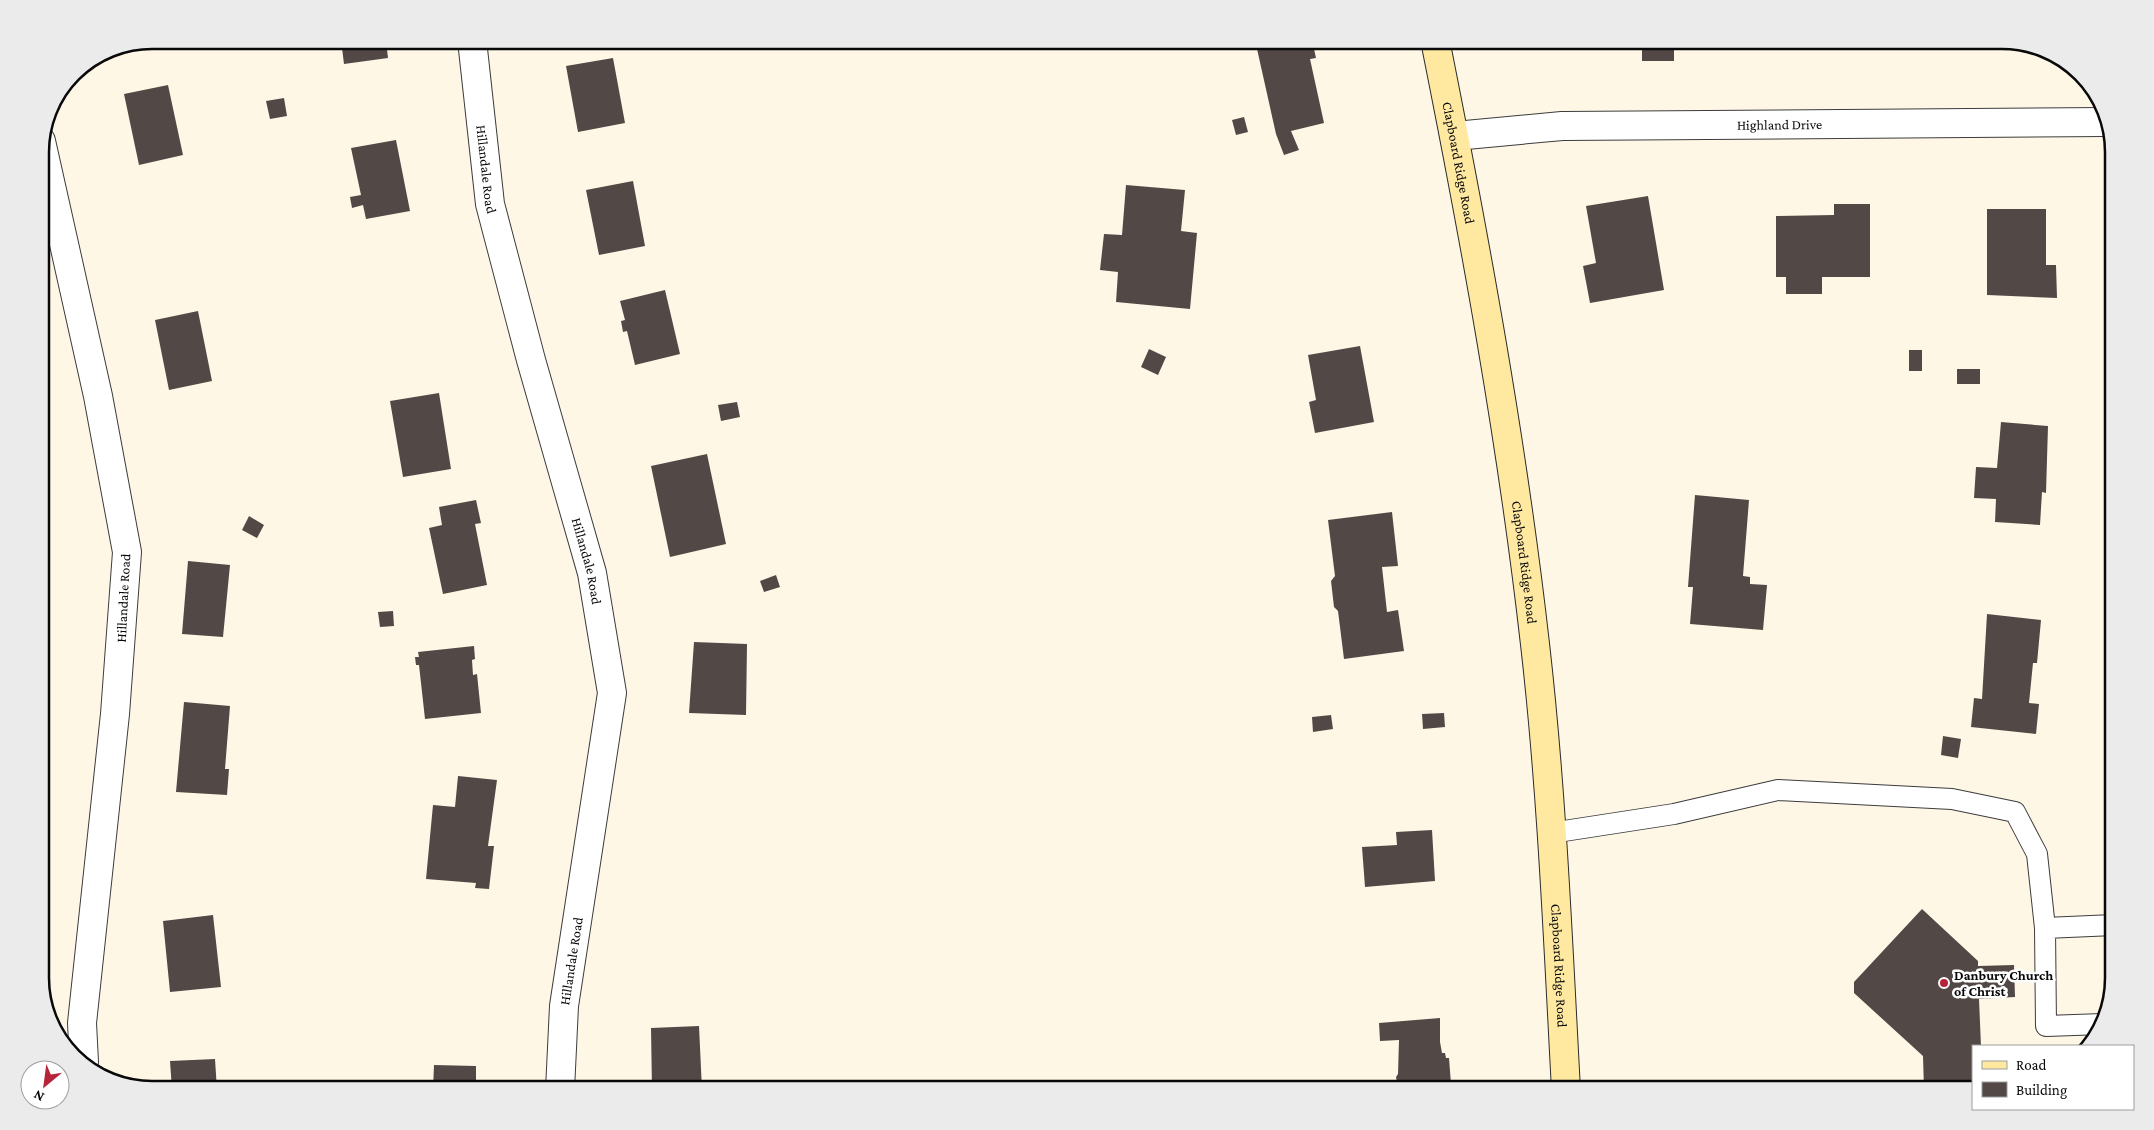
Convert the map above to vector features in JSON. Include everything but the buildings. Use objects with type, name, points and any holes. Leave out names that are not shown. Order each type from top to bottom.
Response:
[{"type":"main road","name":"Clapboard Ridge Road","points":[[1437,49],[1455,136],[1502,400],[1522,536],[1535,647],[1551,833],[1565,1081]]},
{"type":"street","name":"Hillandale Road","points":[[473,49],[490,204],[531,360],[592,573],[612,693],[564,1006],[560,1081]]},
{"type":"street","name":"Highland Drive","points":[[1455,136],[1562,126],[2101,122]]},
{"type":"street","name":"Hillandale Road","points":[[49,178],[98,396],[127,552],[115,714],[82,1023],[84,1056]]},
{"type":"lane","points":[[1551,833],[1674,814],[1778,790],[1952,799],[2015,812],[2037,854],[2045,928],[2046,1026],[2095,1024]]},
{"type":"lane","points":[[2045,928],[2105,925]]},
{"type":"place","name":"Danbury Church of Christ","points":[[1944,983]]}]
